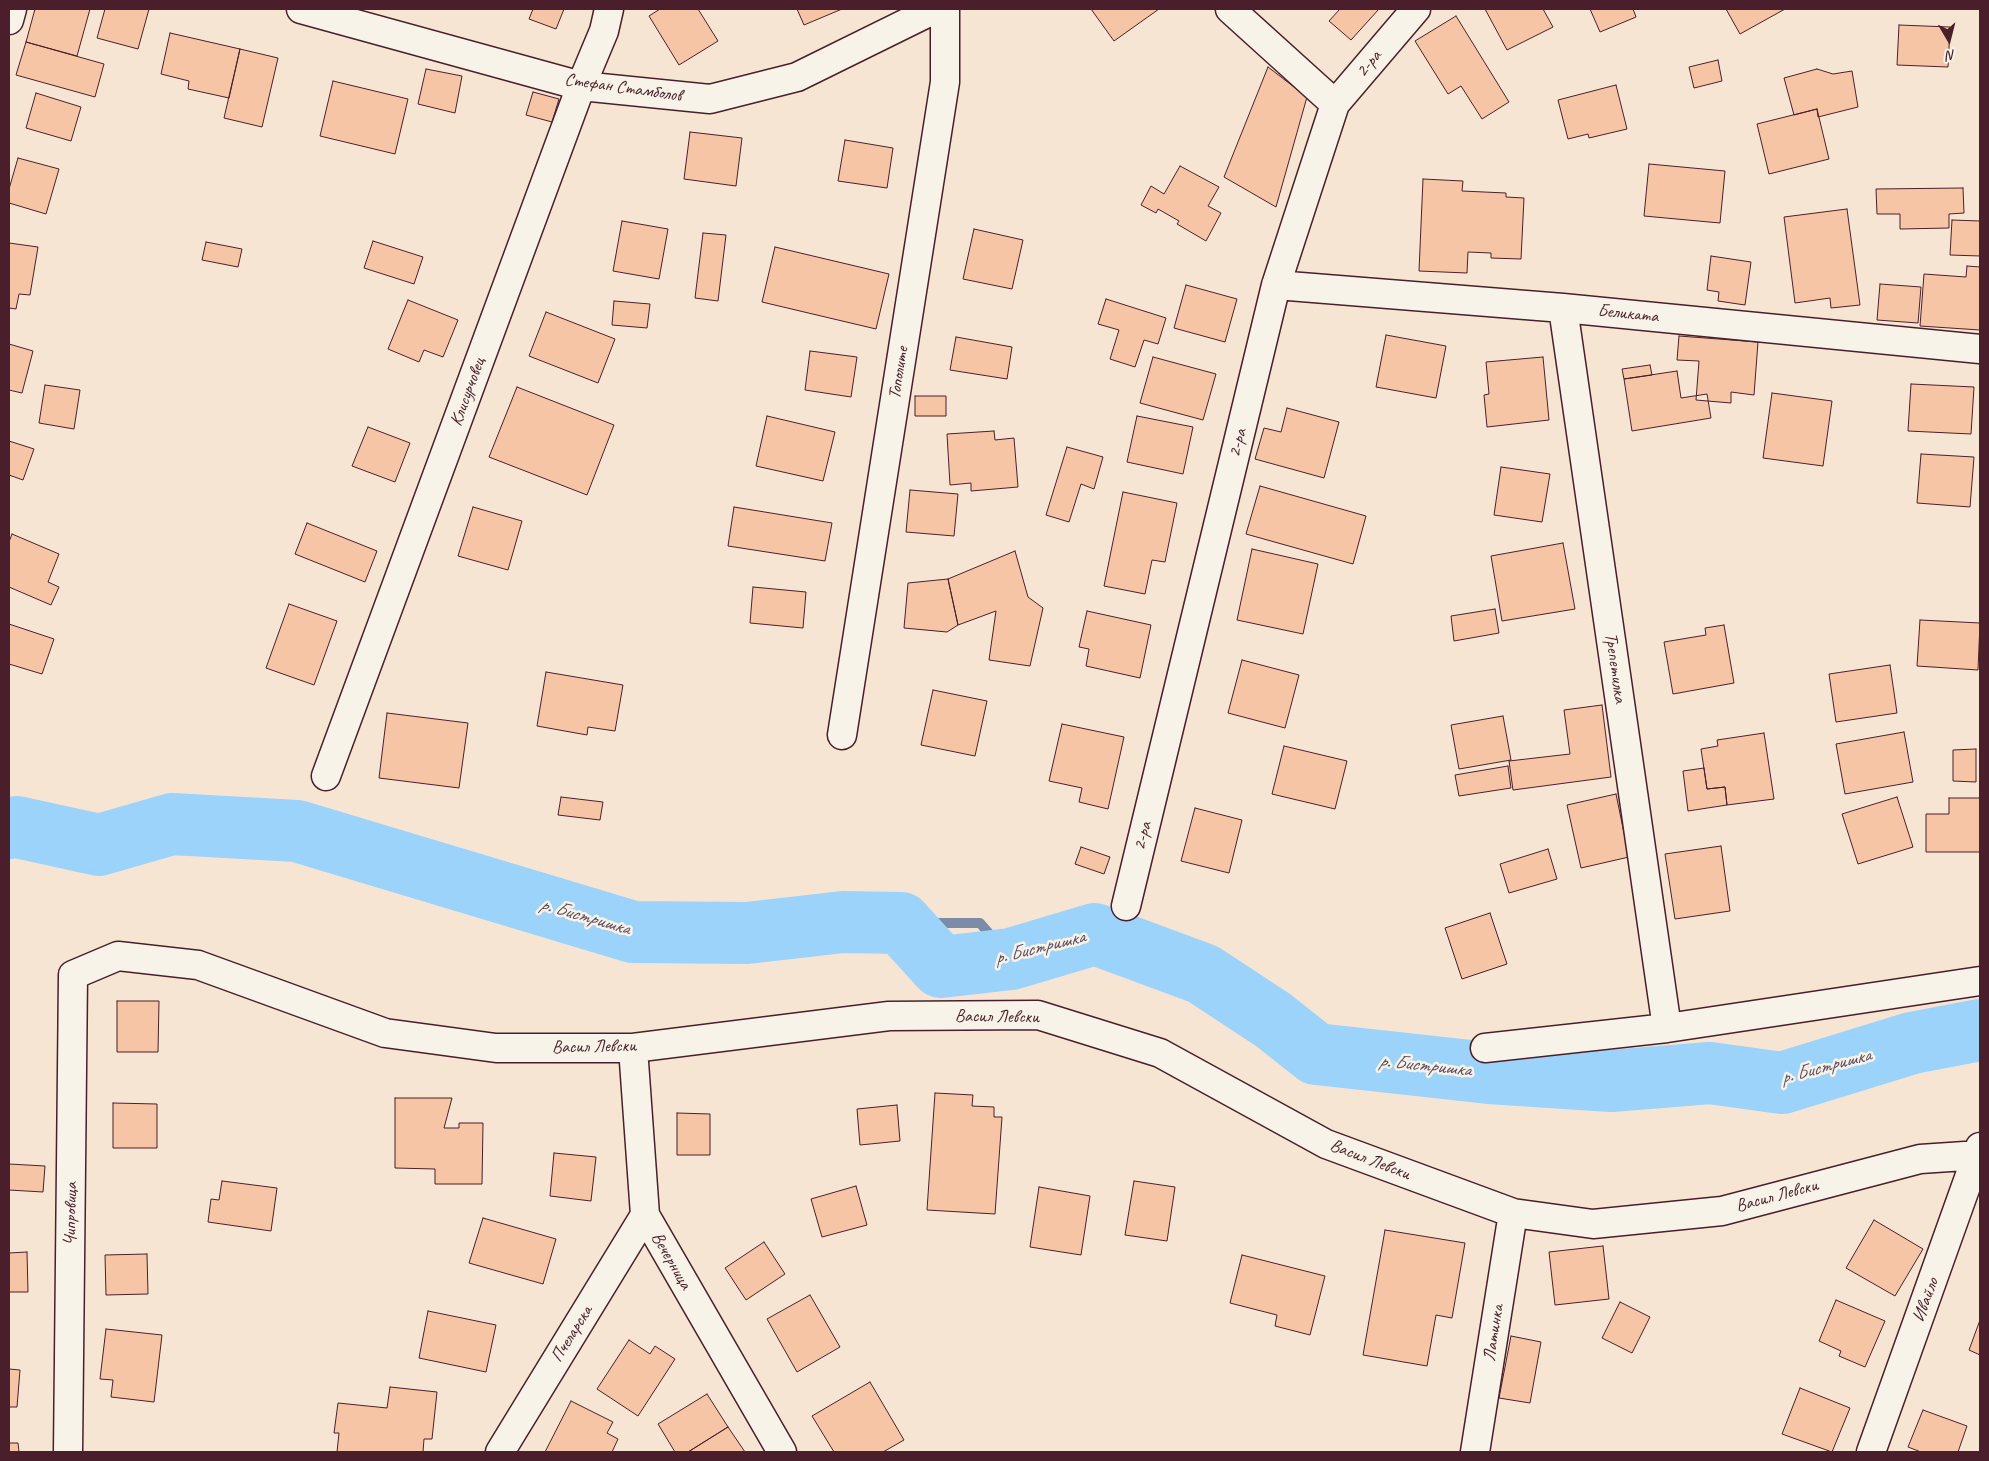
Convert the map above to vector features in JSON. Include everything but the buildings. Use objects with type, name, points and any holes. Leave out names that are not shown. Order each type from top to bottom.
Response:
[{"type":"street","points":[[9,20],[12,9]]},
{"type":"street","name":"Стефан Стамболов","points":[[301,9],[581,86],[710,99],[797,77],[935,9]]},
{"type":"street","name":"Клисурчовец","points":[[326,776],[581,86],[604,31],[609,9]]},
{"type":"street","name":"Тополите","points":[[842,735],[945,82],[945,9]]},
{"type":"street","points":[[1230,9],[1335,104]]},
{"type":"street","name":"2-ра","points":[[1126,906],[1276,285],[1335,104],[1416,9]]},
{"type":"street","name":"Беликата","points":[[1276,285],[1563,308],[1980,349]]},
{"type":"street","name":"Трепетилка","points":[[1563,308],[1667,1028]]},
{"type":"street","name":"Васил Левски","points":[[73,975],[118,956],[198,965],[385,1033],[496,1048],[633,1048],[889,1016],[1038,1015],[1160,1053],[1326,1144],[1513,1213],[1593,1224],[1722,1210],[1920,1159],[1979,1152]]},
{"type":"street","name":"Чипровица","points":[[68,1452],[73,975]]},
{"type":"street","points":[[1485,1048],[1667,1028],[1980,981]]},
{"type":"street","name":"Вечерница","points":[[633,1048],[645,1216],[782,1452]]},
{"type":"street","name":"Ивайло","points":[[1871,1452],[1979,1152]]},
{"type":"street","name":"Латинка","points":[[1475,1452],[1513,1213]]},
{"type":"street","name":"Пчеларска","points":[[500,1452],[645,1216]]},
{"type":"waterway","name":"р. Бистришка","points":[[9,828],[17,827],[99,845],[172,824],[297,831],[633,932],[747,933],[843,922],[901,923],[941,967],[1011,959],[1095,934],[1203,974],[1273,1020],[1316,1054],[1489,1073],[1611,1081],[1710,1073],[1782,1083],[1912,1043],[1980,1030]]},
{"type":"waterway","points":[[901,923],[980,923],[1011,959]]}]
